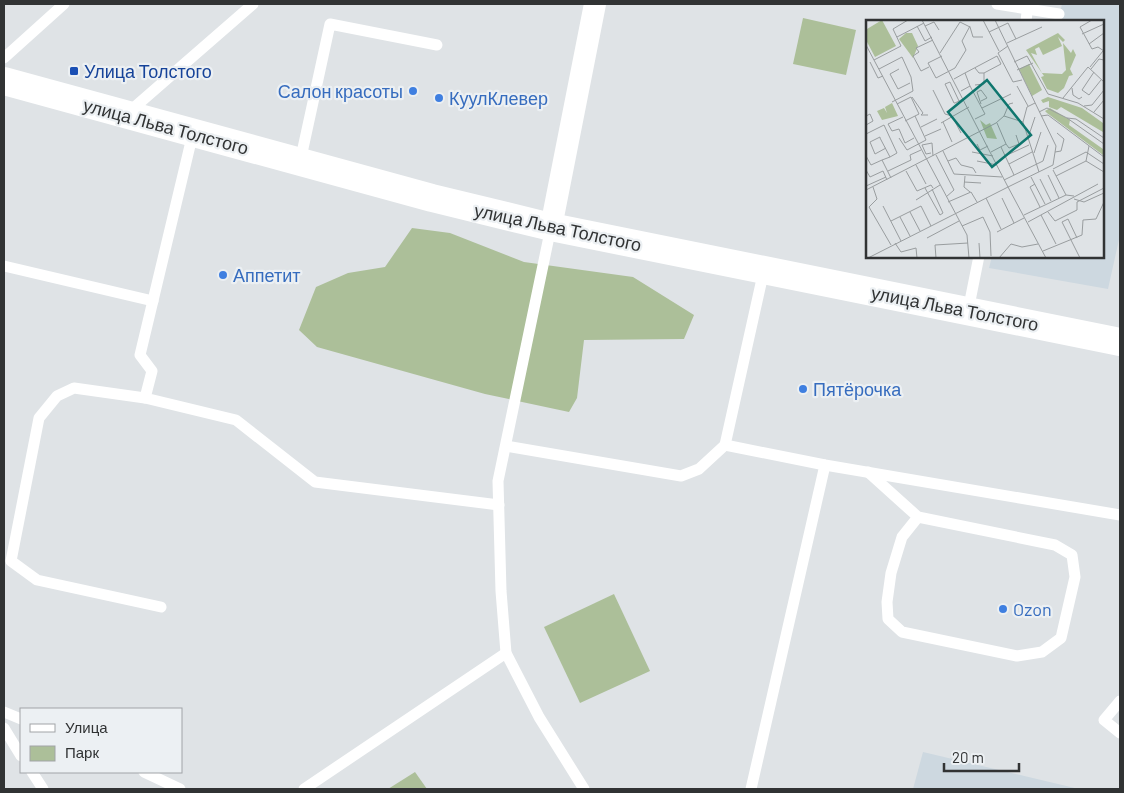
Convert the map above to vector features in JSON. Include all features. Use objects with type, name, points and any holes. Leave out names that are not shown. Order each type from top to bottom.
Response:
[{"type":"street","points":[[551,227],[595,4]]},
{"type":"street","name":"улица Льва Толстого","points":[[4,81],[432,198],[551,227],[1120,342]]},
{"type":"lane","points":[[4,58],[64,4]]},
{"type":"lane","points":[[125,115],[253,4]]},
{"type":"lane","points":[[997,4],[1030,5],[1060,14]]},
{"type":"lane","points":[[1026,20],[1030,5]]},
{"type":"lane","points":[[300,162],[330,24],[436,45]]},
{"type":"lane","points":[[146,398],[152,371],[140,355],[193,133]]},
{"type":"lane","points":[[551,227],[498,481],[501,591],[506,652],[539,717],[584,789]]},
{"type":"lane","points":[[968,311],[979,258]]},
{"type":"lane","points":[[4,266],[152,301]]},
{"type":"lane","points":[[506,446],[681,476],[699,469],[725,444],[764,270]]},
{"type":"lane","points":[[161,608],[37,580],[11,561],[39,418],[57,396],[74,388],[146,398],[236,420],[315,482],[499,505]]},
{"type":"lane","points":[[725,444],[825,465],[1120,515]]},
{"type":"lane","points":[[751,789],[825,465]]},
{"type":"lane","points":[[868,472],[918,517],[1056,545],[1072,555],[1075,577],[1060,638],[1042,652],[1017,656],[902,632],[888,619],[887,602],[890,573],[902,537],[918,517]]},
{"type":"lane","points":[[304,789],[506,652]]},
{"type":"lane","points":[[1120,701],[1104,720],[1120,733]]},
{"type":"lane","points":[[4,712],[20,719]]},
{"type":"lane","points":[[4,728],[20,754]]},
{"type":"lane","points":[[33,773],[43,789]]},
{"type":"lane","points":[[146,773],[180,789]]},
{"type":"shaded area","points":[[1062,4],[1120,4],[1120,235],[1108,289],[989,268],[992,258],[1104,258],[1104,20],[1058,20]]},
{"type":"shaded area","points":[[923,752],[1079,789],[913,789]]},
{"type":"green space","points":[[803,18],[856,30],[846,75],[793,64]]},
{"type":"green space","points":[[412,228],[450,233],[524,262],[633,277],[694,315],[684,339],[584,340],[577,398],[569,412],[485,394],[317,347],[299,330],[316,287],[348,273],[385,267]]},
{"type":"green space","points":[[614,594],[650,671],[580,703],[544,627]]},
{"type":"green space","points":[[415,772],[427,789],[388,789]]},
{"type":"place","name":"Улица Толстого","points":[[74,71]]},
{"type":"place","name":"Салон красоты","points":[[413,91]]},
{"type":"place","name":"КуулКлевер","points":[[439,98]]},
{"type":"place","name":"Аппетит","points":[[223,275]]},
{"type":"place","name":"Пятёрочка","points":[[803,389]]},
{"type":"place","name":"Ozon","points":[[1003,609]]}]
